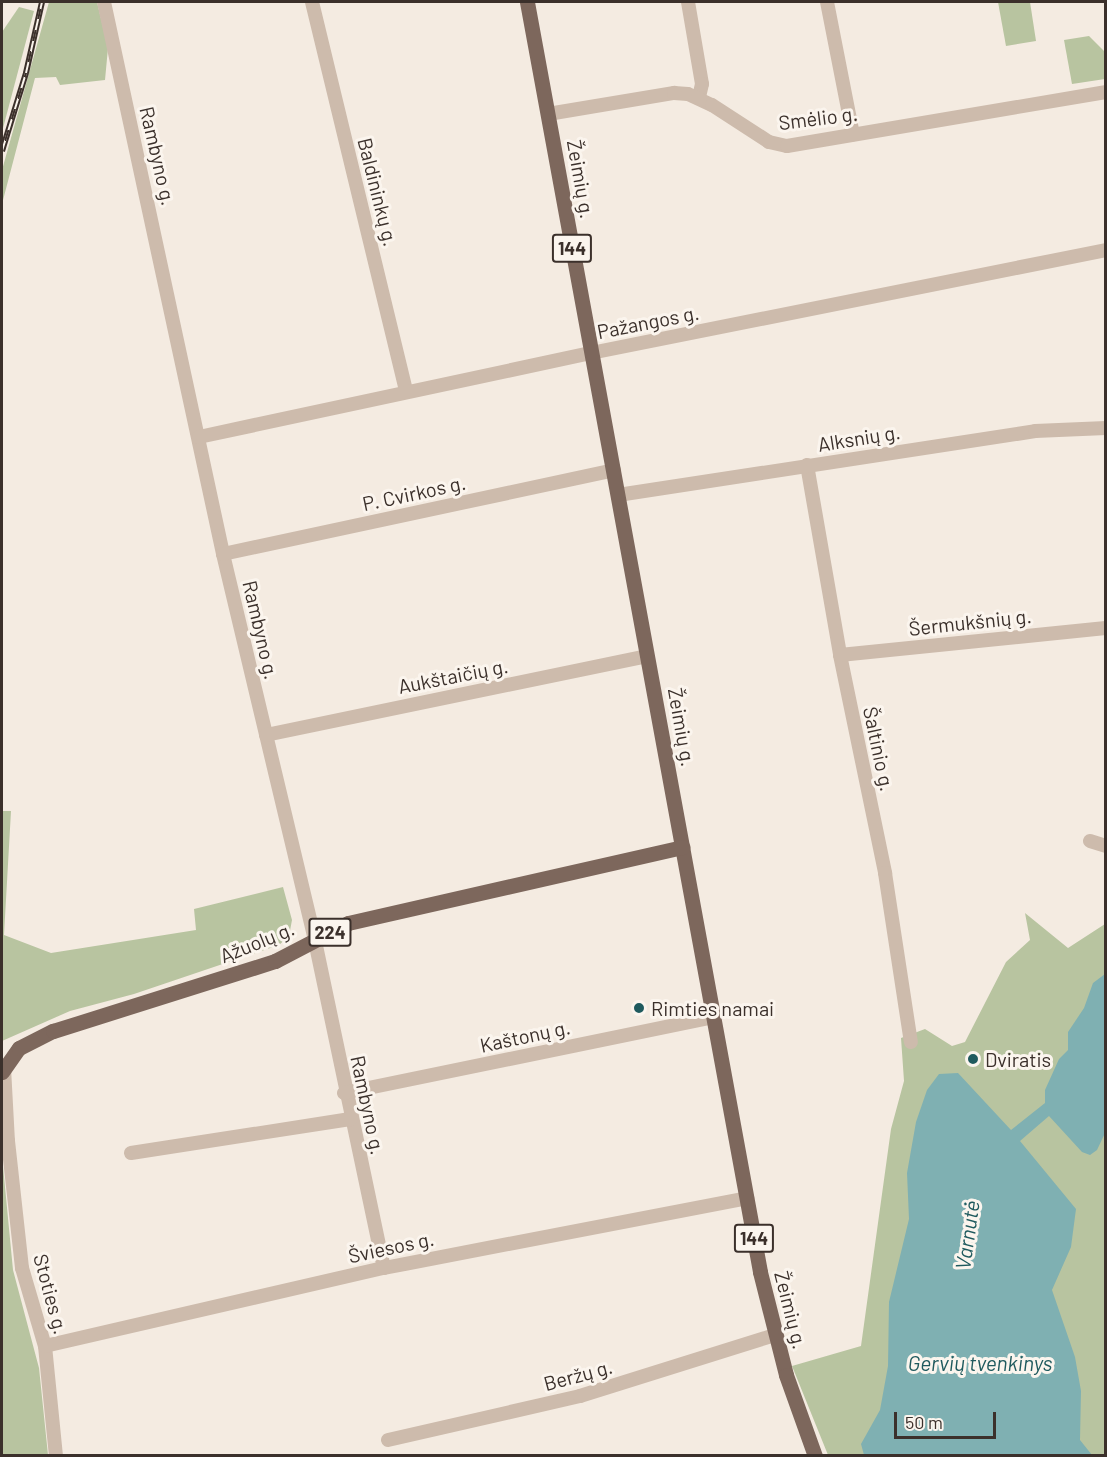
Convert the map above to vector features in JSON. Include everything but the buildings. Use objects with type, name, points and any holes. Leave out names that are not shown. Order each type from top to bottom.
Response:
[{"type":"main road","name":"Žeimių g.","points":[[527,2],[747,1198],[775,1335],[815,1455]]},
{"type":"main road","name":"Ąžuolų g.","points":[[3,1070],[19,1048],[52,1032],[231,976],[315,941],[348,923],[682,847]]},
{"type":"street","name":"Rambyno g.","points":[[104,2],[223,554],[315,941],[344,1093],[384,1268]]},
{"type":"street","name":"Baldininkų g.","points":[[312,2],[406,392]]},
{"type":"street","points":[[688,2],[702,84],[699,97]]},
{"type":"street","points":[[827,2],[853,134]]},
{"type":"street","name":"Smėlio g.","points":[[548,114],[674,93],[699,97],[777,145],[1106,92]]},
{"type":"street","name":"Pažangos g.","points":[[199,437],[591,353],[1106,250]]},
{"type":"street","name":"Alksnių g.","points":[[618,495],[1035,430],[1106,428]]},
{"type":"street","name":"Šaltinio g.","points":[[807,465],[840,655],[885,873],[911,1042]]},
{"type":"street","name":"P. Cvirkos g.","points":[[223,554],[614,470]]},
{"type":"street","name":"Šermukšnių g.","points":[[840,655],[1106,628]]},
{"type":"street","name":"Aukštaičių g.","points":[[266,735],[648,656]]},
{"type":"street","points":[[1090,841],[1106,846]]},
{"type":"street","name":"Kaštonų g.","points":[[344,1093],[714,1017]]},
{"type":"street","name":"Stoties g.","points":[[3,1070],[5,1138],[22,1268],[45,1346],[56,1455]]},
{"type":"street","points":[[131,1153],[350,1119]]},
{"type":"street","name":"Šviesos g.","points":[[45,1346],[384,1268],[747,1198]]},
{"type":"street","name":"Beržų g.","points":[[388,1440],[580,1396],[775,1335]]},
{"type":"green space","points":[[49,2],[97,2],[108,48],[105,80],[60,85],[56,77],[35,78],[2,204],[2,170]]},
{"type":"green space","points":[[998,2],[1030,2],[1036,41],[1006,46]]},
{"type":"green space","points":[[19,7],[34,11],[2,132],[2,32]]},
{"type":"green space","points":[[1089,36],[1105,52],[1105,79],[1072,84],[1064,40]]},
{"type":"green space","points":[[2,811],[11,811],[4,935],[51,953],[196,930],[194,909],[283,887],[292,920],[289,936],[279,945],[134,994],[70,1011],[2,1041]]},
{"type":"green space","points":[[1025,913],[1068,948],[1105,924],[1105,1455],[828,1455],[792,1366],[861,1346],[891,1129],[904,1081],[901,1038],[925,1029],[952,1046],[965,1042],[1006,962],[1030,940]]},
{"type":"green space","points":[[2,1156],[13,1270],[39,1368],[48,1455],[2,1455]]},
{"type":"water","name":"Gervių tvenkinys","points":[[1105,974],[1106,1131],[1097,1150],[1090,1155],[1082,1152],[1049,1116],[1020,1141],[1076,1209],[1071,1247],[1052,1290],[1075,1357],[1081,1391],[1080,1440],[1092,1455],[864,1455],[861,1444],[880,1410],[888,1366],[889,1302],[909,1219],[907,1173],[916,1122],[927,1090],[939,1074],[958,1073],[1011,1130],[1045,1103],[1045,1090],[1059,1059],[1068,1050],[1068,1032],[1084,1008],[1093,983]]},
{"type":"railway","points":[[2,151],[26,73],[42,2]]},
{"type":"place","name":"Rimties namai","points":[[639,1008]]},
{"type":"place","name":"Dviratis","points":[[973,1059]]},
{"type":"water label","name":"Varnutė","points":[[967,1235]]}]
